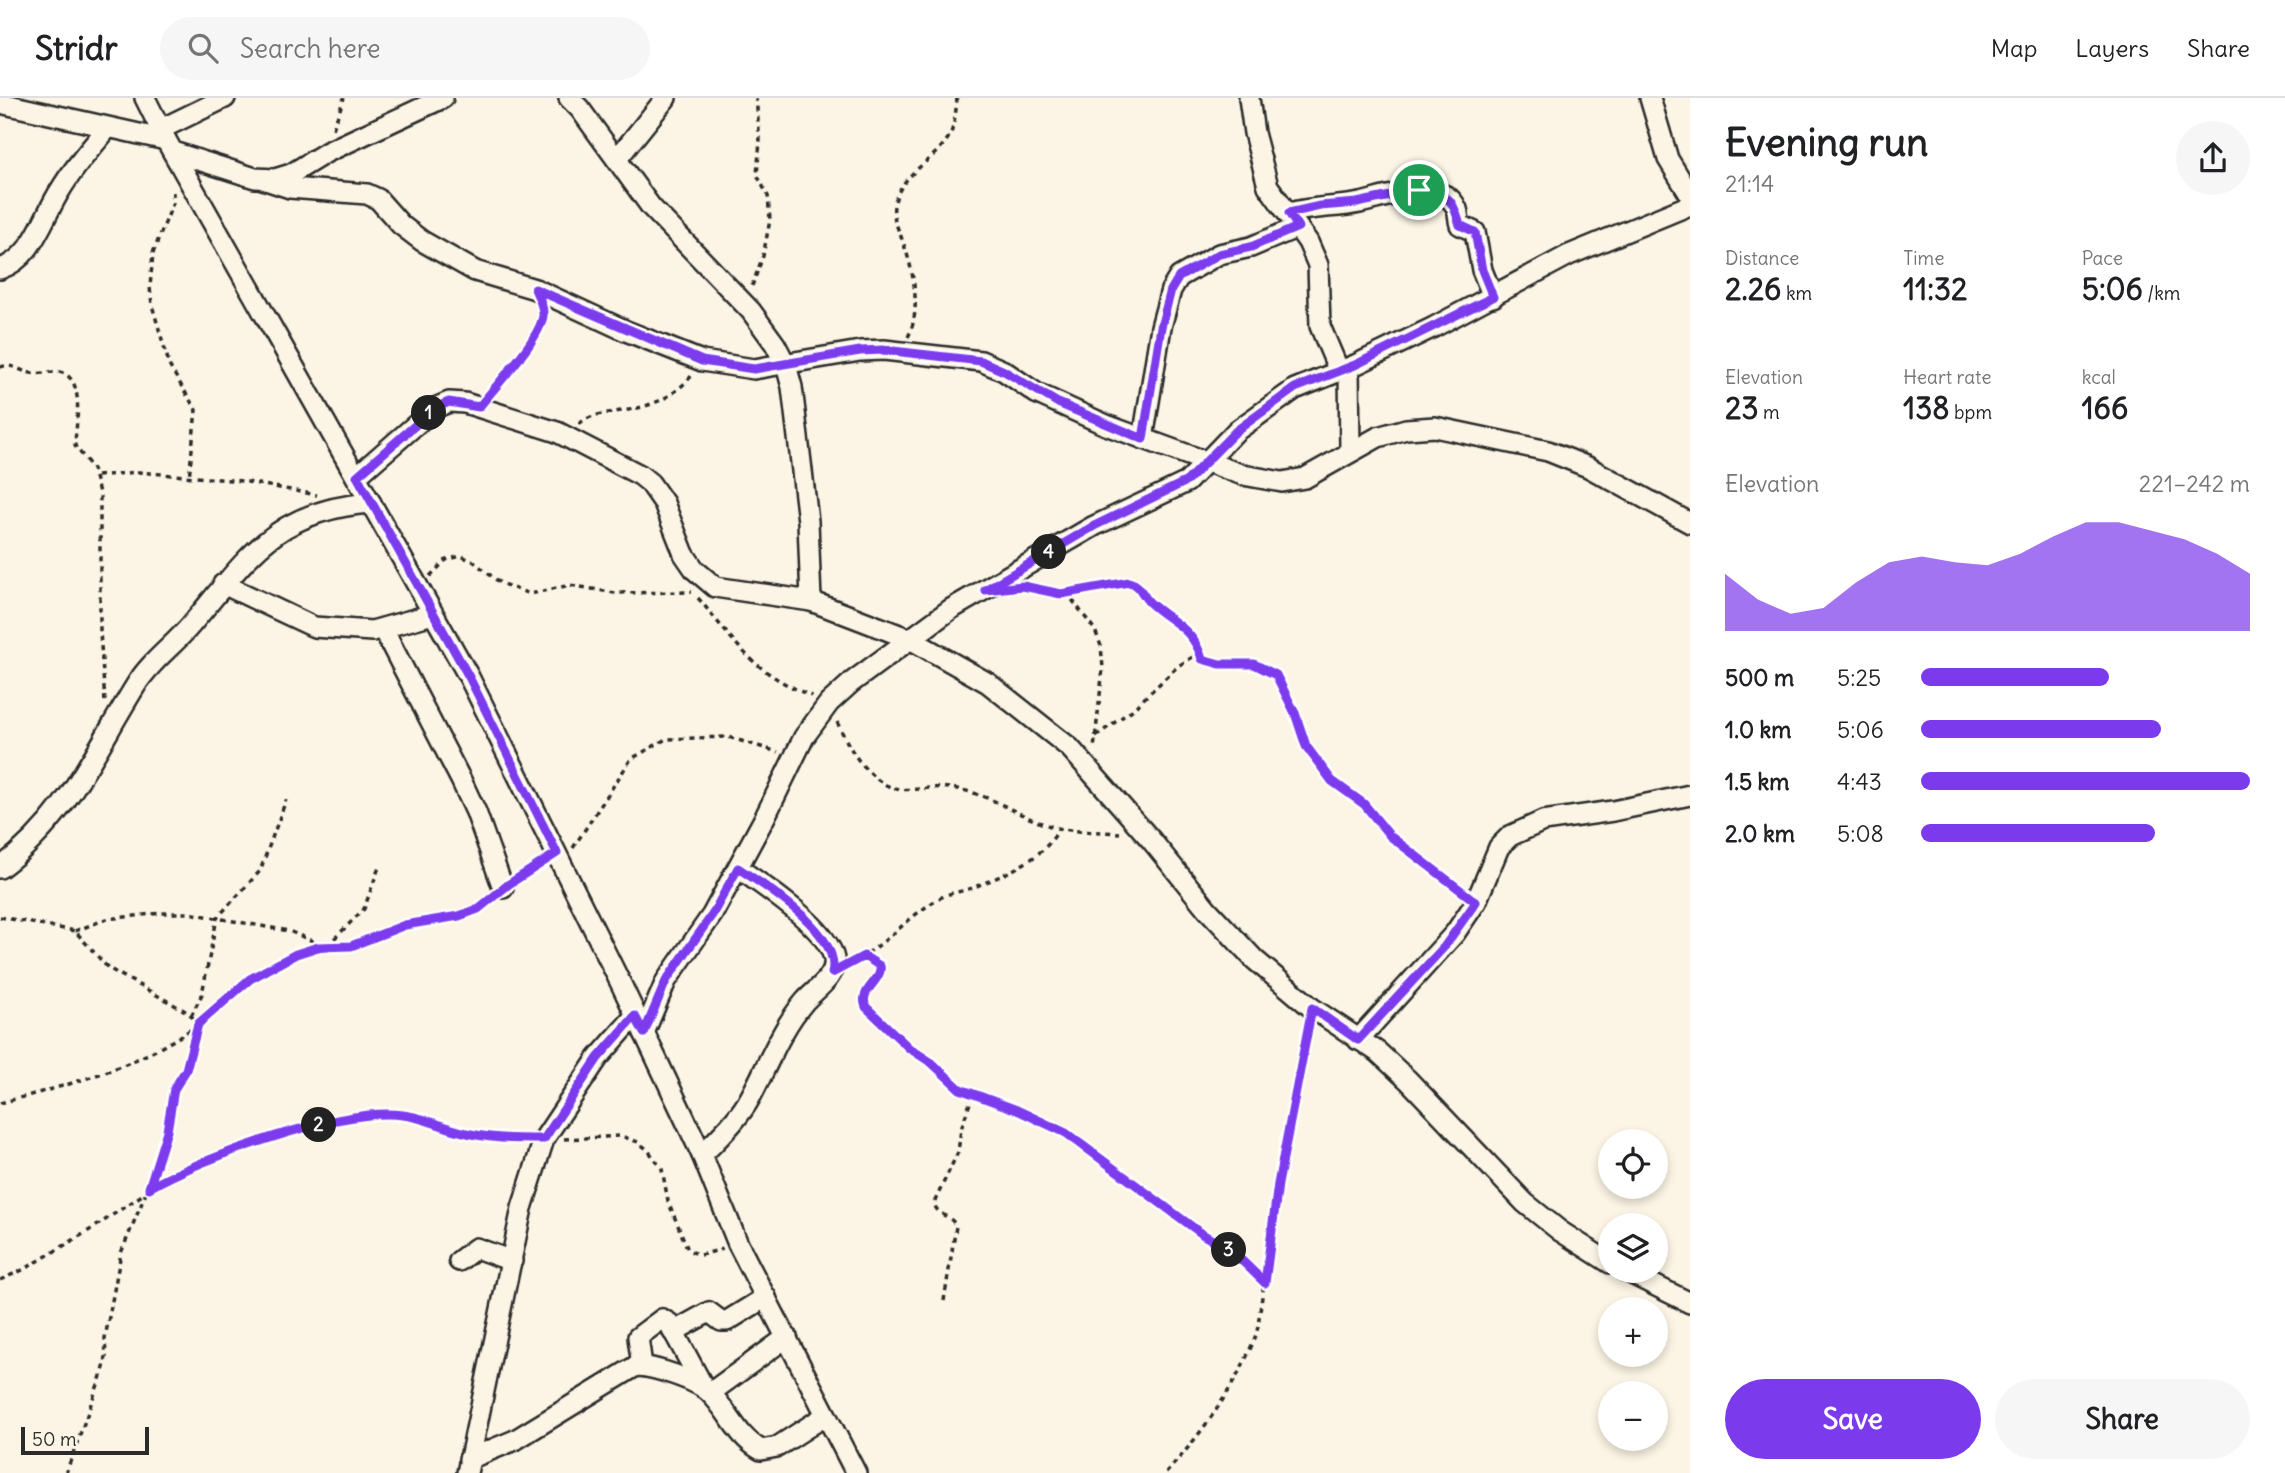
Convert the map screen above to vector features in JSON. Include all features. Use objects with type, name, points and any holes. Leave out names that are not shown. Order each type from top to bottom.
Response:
[{"type":"street","points":[[145,98],[469,677],[702,1155],[738,1244],[856,1473]]},
{"type":"street","points":[[167,141],[225,98]]},
{"type":"street","points":[[263,179],[275,179],[291,174],[327,152],[443,98]]},
{"type":"street","points":[[569,98],[651,207],[743,302],[775,344],[786,365],[792,387],[808,520],[811,601]]},
{"type":"street","points":[[617,159],[666,98]]},
{"type":"street","points":[[1249,98],[1254,133],[1268,186],[1294,220],[1318,265],[1320,326],[1344,369],[1350,452]]},
{"type":"street","points":[[1650,98],[1668,159],[1690,195]]},
{"type":"street","points":[[1658,98],[1658,121]]},
{"type":"street","points":[[0,103],[167,141],[290,188],[367,194],[378,200],[401,225],[422,241],[457,262],[491,277],[535,289],[702,361],[754,369],[860,351],[901,351],[981,361],[1004,371],[1058,403],[1143,439],[1243,475],[1282,482],[1305,478],[1378,437],[1435,427],[1548,451],[1588,467],[1690,523]]},
{"type":"street","points":[[0,269],[20,258],[29,247],[61,189],[107,129]]},
{"type":"street","points":[[1143,439],[1161,327],[1171,290],[1179,277],[1219,254],[1251,247],[1320,206],[1357,203],[1419,190],[1435,193],[1453,204],[1460,225],[1475,232],[1482,270],[1493,297]]},
{"type":"street","points":[[468,1466],[522,1208],[544,1139],[598,1058],[640,1025],[666,981],[712,915],[794,755],[829,703],[852,682],[951,610],[1059,545],[1187,481],[1236,431],[1272,404],[1313,379],[1344,369],[1493,297],[1569,255],[1690,205]]},
{"type":"street","points":[[357,476],[435,408],[449,402],[479,407],[568,438],[630,469],[650,483],[664,503],[684,554],[695,570],[715,587],[811,601],[910,639],[988,683],[1070,748],[1228,933],[1255,960],[1312,1008],[1378,1052],[1525,1203],[1560,1231],[1598,1255]]},
{"type":"street","points":[[0,868],[22,852],[49,823],[77,786],[145,672],[191,625],[231,573],[278,532],[304,516],[344,505],[372,502]]},
{"type":"street","points":[[223,584],[314,627],[346,631],[383,629],[433,614]]},
{"type":"street","points":[[383,629],[461,779],[503,888]]},
{"type":"street","points":[[1358,1040],[1444,947],[1476,902],[1499,847],[1510,836],[1543,821],[1613,811],[1690,795]]},
{"type":"street","points":[[702,1155],[749,1100],[794,1014],[832,973],[835,963],[832,953],[818,933],[771,890],[738,868]]},
{"type":"street","points":[[459,1261],[476,1248],[512,1261]]},
{"type":"street","points":[[1650,1283],[1690,1303]]},
{"type":"street","points":[[673,1332],[709,1312],[720,1321],[727,1321],[766,1297]]},
{"type":"street","points":[[642,1366],[638,1340],[640,1334],[662,1319],[669,1323],[707,1390],[735,1428],[761,1450],[777,1447],[825,1416]]},
{"type":"street","points":[[707,1390],[787,1337]]},
{"type":"street","points":[[468,1466],[629,1369],[642,1366],[707,1390]]},
{"type":"path","points":[[327,152],[344,98]]},
{"type":"path","points":[[743,302],[763,256],[770,220],[768,196],[757,175],[760,141],[756,98]]},
{"type":"path","points":[[901,351],[911,333],[914,299],[911,272],[893,214],[895,203],[899,190],[908,177],[948,138],[952,131],[957,98]]},
{"type":"path","points":[[171,185],[173,204],[153,253],[150,287],[152,305],[170,367],[196,410],[188,478]]},
{"type":"path","points":[[479,407],[536,335],[543,316],[543,307],[535,289]]},
{"type":"path","points":[[568,438],[579,424],[591,416],[641,408],[665,400],[686,382],[702,361]]},
{"type":"path","points":[[0,367],[9,365],[30,373],[52,372],[70,376],[76,392],[75,446],[97,476],[102,555],[100,632],[107,735]]},
{"type":"path","points":[[97,476],[138,472],[266,484],[320,496],[344,505]]},
{"type":"path","points":[[420,589],[446,560],[461,556],[473,561],[500,583],[530,594],[570,584],[615,593],[693,592],[715,587]]},
{"type":"path","points":[[1061,594],[1134,583],[1149,602],[1190,634],[1202,659]]},
{"type":"path","points":[[1023,586],[1070,597],[1096,630],[1103,668],[1092,772]]},
{"type":"path","points":[[693,592],[755,664],[783,685],[829,703],[861,765],[889,786],[907,790],[945,787],[976,792],[1059,828],[1124,833]]},
{"type":"path","points":[[1096,736],[1132,710],[1188,659],[1194,657],[1220,664],[1254,664],[1276,675],[1295,713],[1306,746],[1332,781],[1364,804],[1390,836],[1476,902]]},
{"type":"path","points":[[0,1103],[75,1084],[139,1060],[198,1024],[266,969],[296,954],[326,947],[351,946],[405,925],[459,916],[478,909],[503,888],[575,845],[604,796],[631,760],[666,739],[728,737],[794,755]]},
{"type":"path","points":[[191,1016],[202,994],[217,918],[260,871],[286,800]]},
{"type":"path","points":[[832,973],[864,956],[939,898],[972,888],[1027,862],[1051,841],[1059,828]]},
{"type":"path","points":[[326,947],[364,909],[379,867]]},
{"type":"path","points":[[0,917],[75,931],[107,919],[189,913],[289,931],[326,947]]},
{"type":"path","points":[[75,931],[108,968],[191,1016],[198,1024]]},
{"type":"path","points":[[864,956],[882,969],[865,994],[863,1000],[866,1007],[909,1048],[939,1069],[950,1082],[1066,1133],[1202,1234],[1233,1252],[1265,1283]]},
{"type":"path","points":[[1166,1473],[1214,1409],[1251,1349],[1257,1332],[1278,1184],[1312,1008]]},
{"type":"path","points":[[66,1473],[104,1368],[105,1338],[121,1253],[149,1188],[167,1131],[174,1089],[186,1070],[198,1024]]},
{"type":"path","points":[[944,1301],[956,1226],[936,1210],[934,1203],[958,1152],[961,1129],[973,1094]]},
{"type":"path","points":[[0,1280],[25,1269],[95,1227],[173,1174],[259,1142],[378,1113],[403,1115],[482,1135],[544,1139],[621,1136],[638,1142],[659,1162],[668,1201],[688,1250],[700,1255],[738,1244]]},
{"type":"route","points":[[1419,190],[1445,197],[1457,210],[1458,223],[1475,232],[1482,270],[1493,297],[1355,365],[1295,388],[1236,431],[1197,474],[1187,481],[1094,526],[985,590],[1023,586],[1061,594],[1129,582],[1138,585],[1149,602],[1190,634],[1202,659],[1220,664],[1254,664],[1276,675],[1295,713],[1306,746],[1332,781],[1364,804],[1390,836],[1404,848],[1476,902],[1444,947],[1358,1040],[1312,1008],[1278,1184],[1265,1283],[1233,1252],[1213,1242],[1066,1133],[1044,1121],[960,1089],[950,1082],[939,1069],[909,1048],[866,1007],[863,1000],[865,994],[880,973],[880,966],[864,956],[832,973],[835,963],[832,953],[818,933],[771,890],[738,868],[712,915],[666,981],[644,1033],[635,1016],[598,1058],[544,1139],[505,1138],[461,1132],[423,1119],[378,1113],[259,1142],[173,1174],[149,1188],[167,1131],[174,1089],[186,1070],[198,1024],[250,979],[296,954],[318,947],[351,946],[405,925],[459,916],[478,909],[509,884],[557,853],[469,677],[357,476],[435,408],[449,402],[479,407],[536,335],[543,316],[543,307],[535,289],[626,331],[702,361],[731,367],[771,368],[860,351],[884,350],[981,361],[1004,371],[1036,393],[1143,439],[1161,327],[1171,290],[1179,277],[1219,254],[1251,247],[1298,227],[1289,213],[1419,190]]}]
